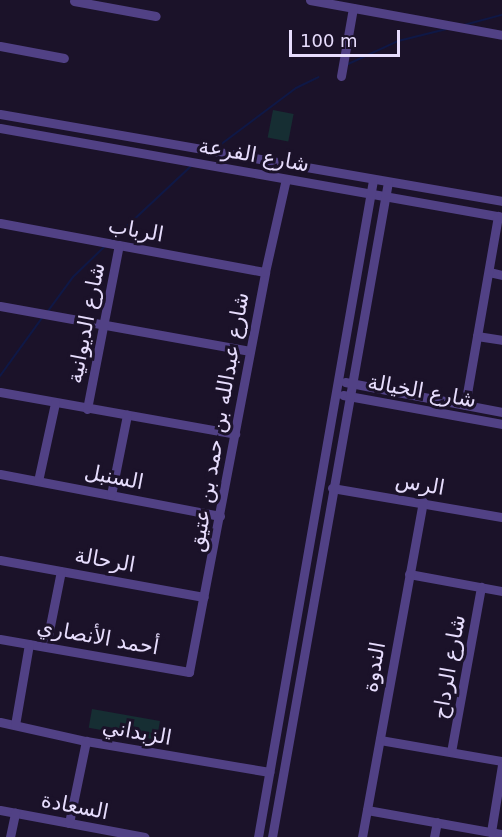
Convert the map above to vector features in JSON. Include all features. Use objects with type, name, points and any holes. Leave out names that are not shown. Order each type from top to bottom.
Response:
[{"type":"street","points":[[310,0],[350,5],[502,35]]},
{"type":"street","points":[[74,1],[156,16]]},
{"type":"street","points":[[340,76],[350,5]]},
{"type":"street","points":[[0,46],[64,58]]},
{"type":"street","name":"شارع الفرعة","points":[[0,114],[502,201]]},
{"type":"street","name":"شارع الفرعة","points":[[0,128],[500,217]]},
{"type":"street","name":"شارع عبدالله بن حمد بن عتيق","points":[[189,672],[265,272],[286,179]]},
{"type":"street","points":[[258,837],[373,180]]},
{"type":"street","points":[[272,837],[388,182]]},
{"type":"street","points":[[366,220],[374,206],[378,205],[382,221]]},
{"type":"street","points":[[465,405],[500,217]]},
{"type":"street","name":"الرباب","points":[[0,223],[265,272]]},
{"type":"street","name":"شارع الديوانية","points":[[87,409],[119,245]]},
{"type":"street","points":[[489,272],[502,275]]},
{"type":"street","points":[[0,306],[250,351]]},
{"type":"street","points":[[477,336],[502,340]]},
{"type":"street","name":"شارع الخيالة","points":[[337,381],[502,412]]},
{"type":"street","points":[[369,399],[367,392],[375,388]]},
{"type":"street","points":[[0,392],[235,434]]},
{"type":"street","name":"شارع الخيالة","points":[[335,393],[502,424]]},
{"type":"street","points":[[38,480],[55,403]]},
{"type":"street","points":[[111,495],[127,415]]},
{"type":"street","name":"السنبل","points":[[0,474],[220,516]]},
{"type":"street","name":"الرس","points":[[332,488],[502,517]]},
{"type":"street","name":"الندوة","points":[[362,837],[423,502]]},
{"type":"street","name":"الرحالة","points":[[0,560],[204,597]]},
{"type":"street","points":[[46,646],[61,571]]},
{"type":"street","points":[[409,574],[502,591]]},
{"type":"street","name":"شارع الرداح","points":[[451,752],[481,587]]},
{"type":"street","name":"أحمد الأنصاري","points":[[0,639],[189,672]]},
{"type":"street","points":[[15,725],[29,644]]},
{"type":"street","name":"الزبداني","points":[[0,722],[86,741],[268,772]]},
{"type":"street","points":[[380,740],[502,763],[491,832]]},
{"type":"street","points":[[69,823],[86,741]]},
{"type":"street","name":"السعادة","points":[[0,810],[144,837]]},
{"type":"street","points":[[367,810],[437,822],[478,834],[491,832],[502,834]]},
{"type":"street","points":[[10,837],[15,813]]},
{"type":"street","points":[[434,837],[437,822]]},
{"type":"green space","points":[[273,110],[294,114],[288,141],[268,137]]},
{"type":"green space","points":[[92,709],[160,721],[157,740],[89,728]]},
{"type":"waterway","points":[[464,25],[502,15]]},
{"type":"waterway","points":[[346,65],[398,41],[447,29]]},
{"type":"waterway","points":[[216,148],[296,88],[319,77]]},
{"type":"waterway","points":[[112,240],[191,166]]},
{"type":"waterway","points":[[48,311],[73,277],[105,246]]},
{"type":"waterway","points":[[0,376],[42,318]]}]
